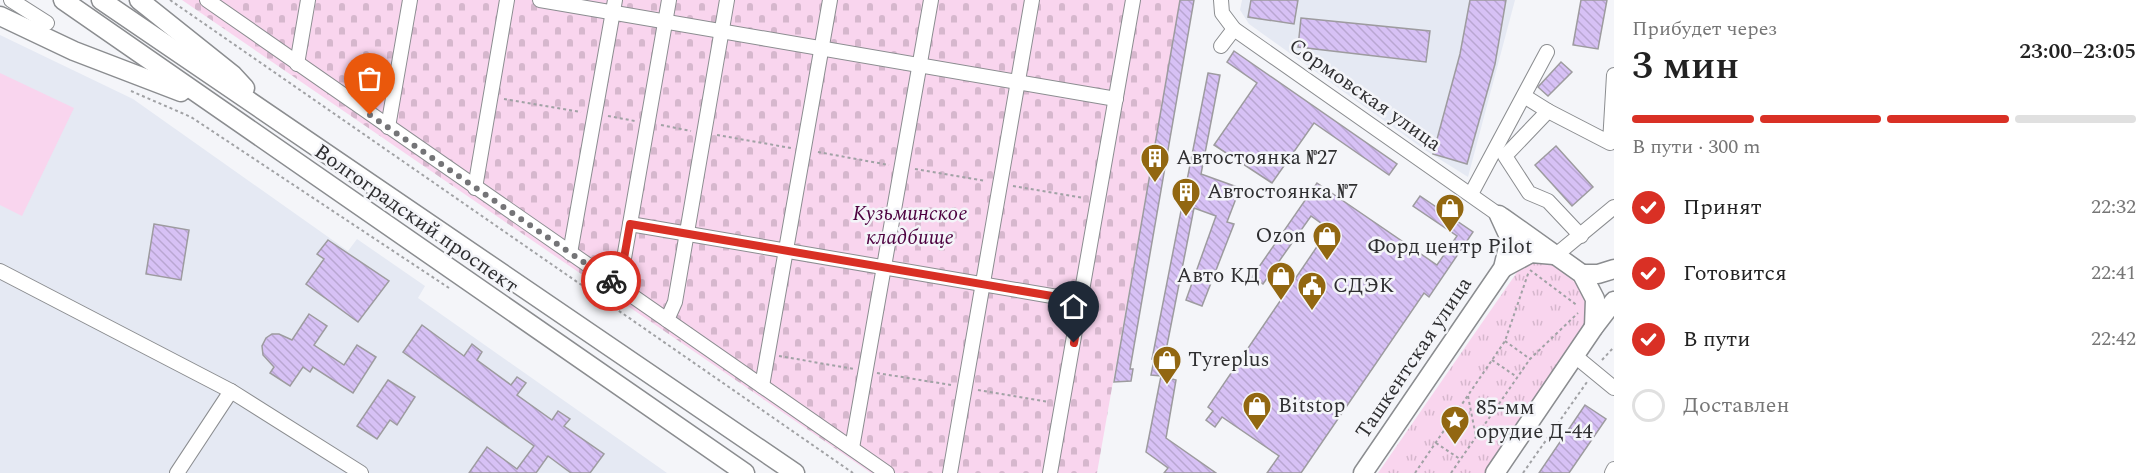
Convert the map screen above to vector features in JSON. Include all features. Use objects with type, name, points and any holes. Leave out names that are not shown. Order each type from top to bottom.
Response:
[{"type":"main road","name":"Волгоградский проспект","points":[[63,0],[205,101],[745,473]]},
{"type":"main road","name":"Волгоградский проспект","points":[[101,0],[795,473]]},
{"type":"main road","points":[[139,0],[233,75],[271,116]]},
{"type":"main road","points":[[0,16],[74,51],[205,101]]},
{"type":"main road","points":[[1499,215],[1582,274],[1595,299],[1594,327]]},
{"type":"main road","name":"Ташкентская улица","points":[[1363,473],[1503,268],[1510,239],[1499,215]]},
{"type":"main road","name":"Ташкентская улица","points":[[1503,268],[1531,253],[1556,255]]},
{"type":"main road","points":[[1582,274],[1598,274],[1614,269]]},
{"type":"main road","points":[[1495,473],[1594,327],[1614,302]]},
{"type":"street","points":[[11,0],[47,23]]},
{"type":"street","points":[[207,0],[887,473]]},
{"type":"street","points":[[297,64],[308,0]]},
{"type":"street","points":[[388,127],[410,0]]},
{"type":"street","points":[[475,188],[507,0]]},
{"type":"street","points":[[540,0],[614,6],[665,22],[1116,99]]},
{"type":"street","points":[[619,287],[669,0]]},
{"type":"street","points":[[667,320],[675,302],[727,0]]},
{"type":"street","points":[[762,387],[830,0]]},
{"type":"street","points":[[852,448],[932,0]]},
{"type":"street","points":[[950,473],[1032,0]]},
{"type":"street","points":[[1050,473],[1133,0]]},
{"type":"street","name":"Сормовская улица","points":[[1221,0],[1222,13],[1234,29],[1446,170],[1471,194],[1499,215]]},
{"type":"street","points":[[570,253],[614,6]]},
{"type":"street","points":[[1221,46],[1234,29]]},
{"type":"street","points":[[1471,194],[1547,52]]},
{"type":"street","points":[[1524,96],[1548,111],[1613,143],[1614,75]]},
{"type":"street","points":[[1548,111],[1505,156],[1529,193],[1548,201],[1581,236]]},
{"type":"street","points":[[1556,255],[1614,207]]},
{"type":"street","points":[[630,224],[1081,301]]},
{"type":"street","points":[[0,271],[231,391],[361,473]]},
{"type":"street","points":[[1575,356],[1614,388]]},
{"type":"street","points":[[177,473],[231,391]]},
{"type":"path","points":[[170,0],[853,473]]},
{"type":"path","points":[[129,90],[191,117],[456,292]]},
{"type":"path","points":[[1451,473],[1530,358],[1582,309],[1522,265]]},
{"type":"path","points":[[1415,473],[1505,341],[1529,270]]},
{"type":"path","points":[[1505,341],[1530,358]]},
{"type":"path","points":[[1523,473],[1594,371],[1614,347]]},
{"type":"path","points":[[769,354],[1063,405]]},
{"type":"path","points":[[1492,360],[1517,377]]},
{"type":"path","points":[[1468,395],[1476,437]]},
{"type":"path","points":[[1436,443],[1460,459]]},
{"type":"shaded area","points":[[1242,0],[1515,0],[1468,177],[1425,150],[1249,24],[1240,10]]},
{"type":"shaded area","points":[[0,35],[133,99],[348,251],[357,239],[425,286],[418,298],[667,473],[0,473]]},
{"type":"green space","name":"Кузьминское кладбище","points":[[182,0],[1180,0],[1097,473],[871,473]]},
{"type":"green space","points":[[0,73],[74,108],[22,216],[0,205]]},
{"type":"green space","points":[[1543,258],[1588,292],[1592,315],[1485,473],[1378,473],[1522,265]]},
{"type":"building","name":"Автостоянка №27","points":[[1180,0],[1194,0],[1130,369],[1133,369],[1131,381],[1114,382]]},
{"type":"building","points":[[1251,0],[1298,0],[1294,24],[1248,17]]},
{"type":"building","points":[[1470,0],[1506,0],[1495,64],[1467,164],[1433,154],[1460,54]]},
{"type":"building","points":[[1581,0],[1607,0],[1598,49],[1573,45]]},
{"type":"building","points":[[1301,18],[1430,31],[1426,62],[1298,47]]},
{"type":"building","points":[[1234,51],[1397,164],[1389,175],[1314,123],[1272,183],[1214,145],[1257,83],[1227,62]]},
{"type":"building","points":[[1561,62],[1572,72],[1548,96],[1538,87]]},
{"type":"building","points":[[1208,73],[1220,75],[1201,174],[1240,188],[1227,222],[1234,224],[1202,306],[1186,300],[1216,216],[1194,208],[1161,376],[1151,375],[1154,360],[1152,359]]},
{"type":"building","points":[[1556,146],[1593,187],[1572,206],[1535,165]]},
{"type":"building","points":[[1317,183],[1437,265],[1457,236],[1413,206],[1420,196],[1473,232],[1429,297],[1424,293],[1301,473],[1267,473],[1279,456],[1222,417],[1215,427],[1206,420],[1213,411],[1208,407],[1329,229],[1311,216],[1263,284],[1252,277]]},
{"type":"building","points":[[154,224],[189,230],[181,280],[146,274]]},
{"type":"building","points":[[328,240],[389,281],[358,322],[306,284],[324,259],[317,254]]},
{"type":"building","points":[[309,314],[327,326],[314,345],[344,365],[357,345],[376,357],[353,393],[313,367],[310,372],[303,367],[290,386],[270,373],[274,367],[263,355],[262,346],[266,338],[272,334],[279,334],[292,340]]},
{"type":"building","points":[[422,325],[464,356],[472,344],[482,352],[477,360],[511,385],[517,377],[526,383],[517,395],[552,420],[558,411],[570,419],[564,426],[604,454],[590,473],[571,473],[548,456],[536,473],[469,473],[487,447],[517,469],[534,446],[403,352]]},
{"type":"building","points":[[1161,376],[1176,380],[1166,438],[1216,473],[1164,473],[1168,468],[1146,452]]},
{"type":"building","points":[[388,380],[415,397],[397,425],[390,420],[377,439],[357,426]]},
{"type":"building","points":[[1585,405],[1606,419],[1569,473],[1539,473]]},
{"type":"way so far","points":[[370,115],[611,281]]},
{"type":"place","name":"Автостоянка №27","points":[[1155,184]]},
{"type":"place","name":"Автостоянка №7","points":[[1186,218]]},
{"type":"place","name":"Форд центр Pilot","points":[[1450,234]]},
{"type":"place","name":"Ozon","points":[[1327,262]]},
{"type":"place","name":"Авто КД","points":[[1281,302]]},
{"type":"place","name":"СДЭК","points":[[1312,312]]},
{"type":"place","name":"Tyreplus","points":[[1167,386]]},
{"type":"place","name":"Bitstop","points":[[1257,432]]},
{"type":"place","name":"85-мм орудие Д-44","points":[[1455,446]]},
{"type":"route","points":[[611,281],[619,287],[630,224],[1081,301],[1074,343]]}]
